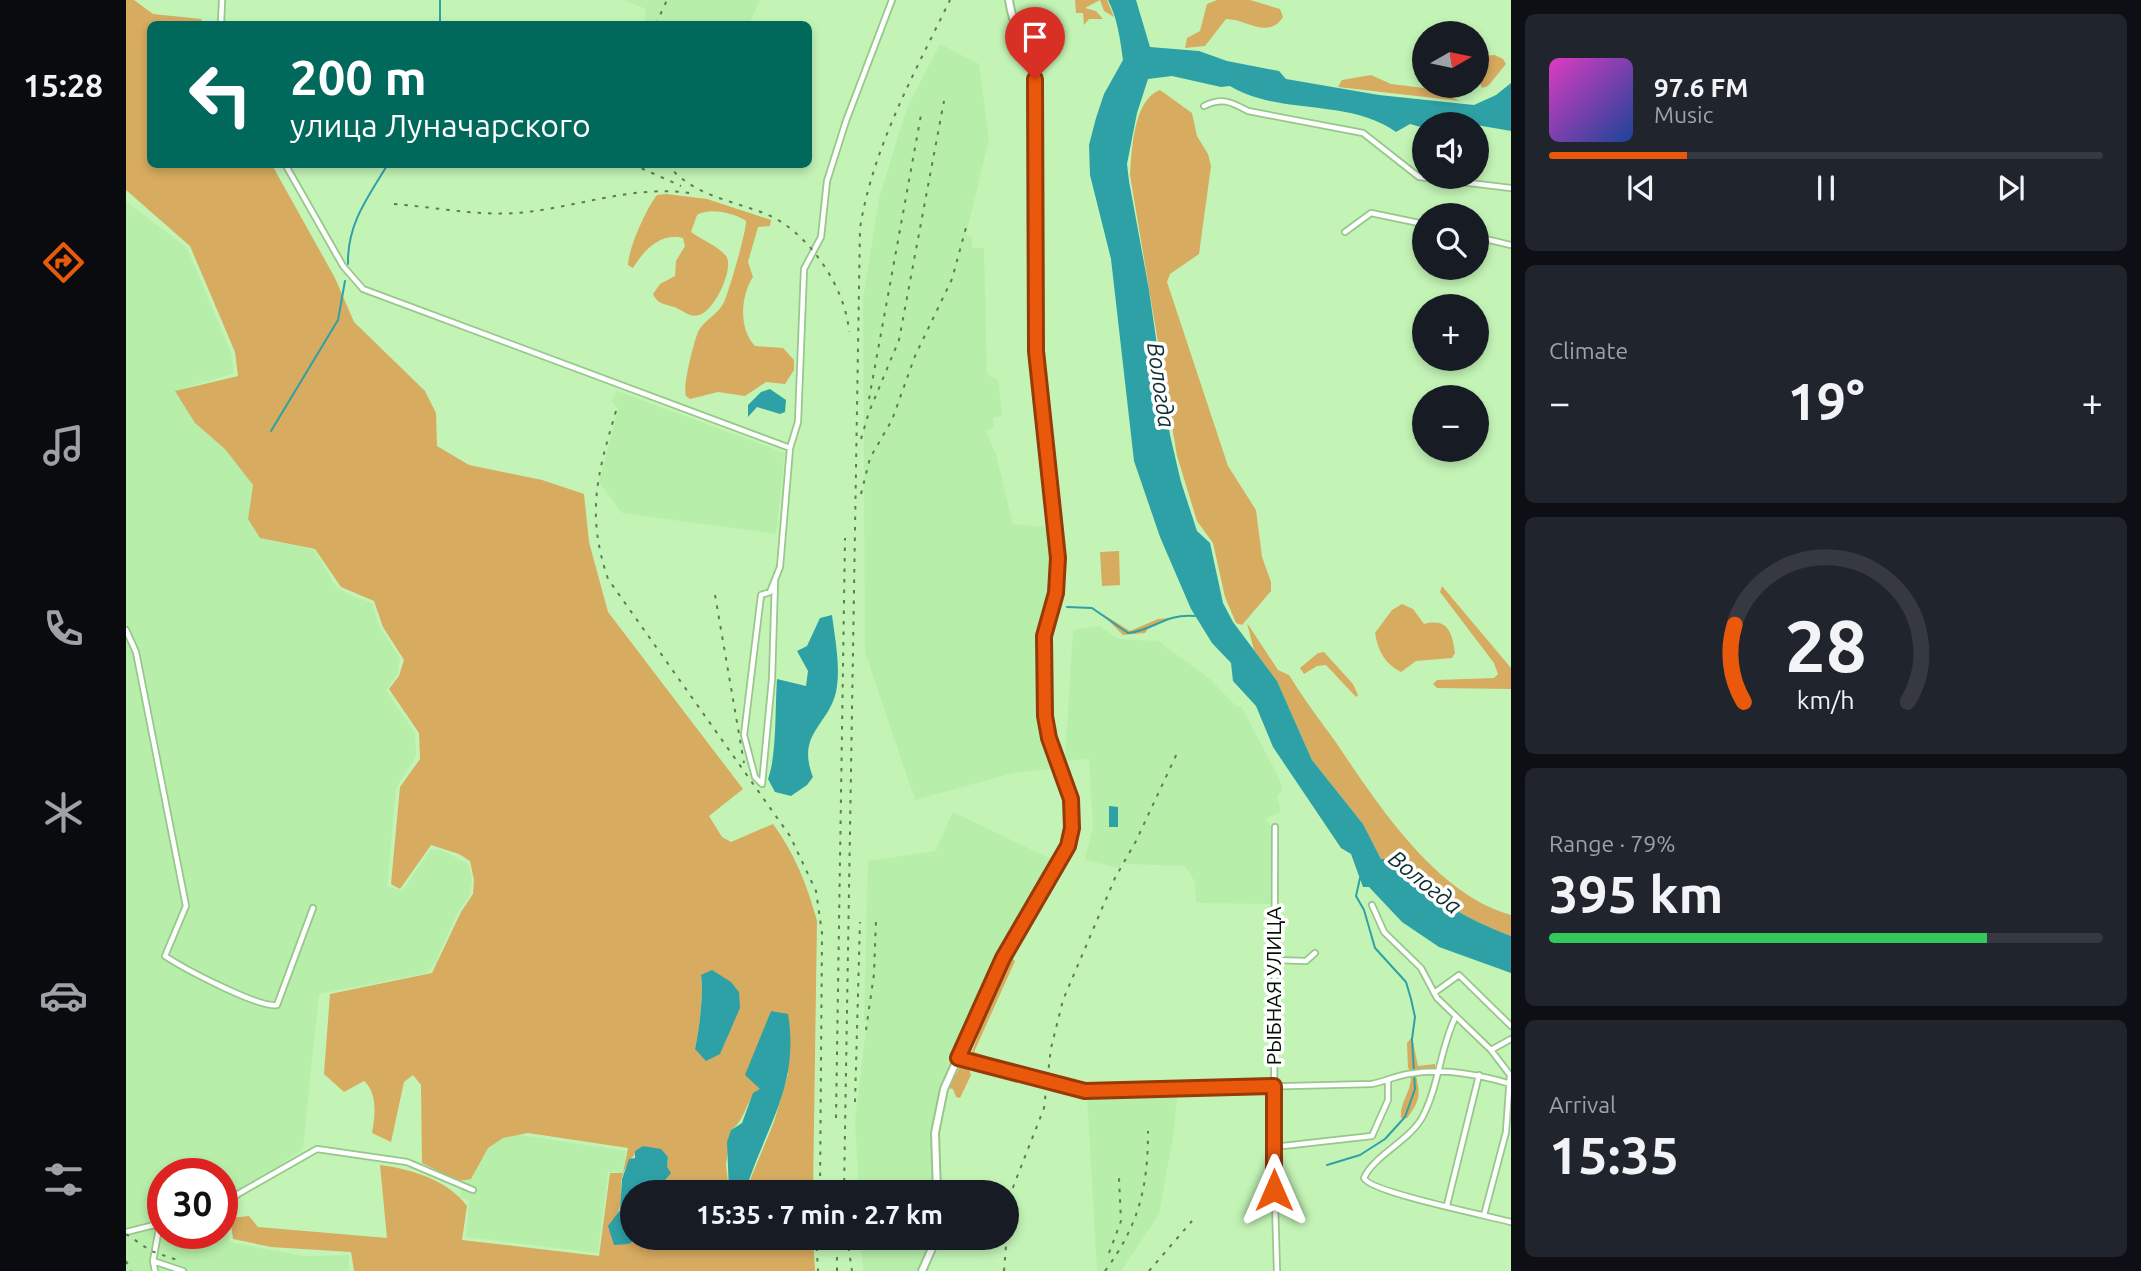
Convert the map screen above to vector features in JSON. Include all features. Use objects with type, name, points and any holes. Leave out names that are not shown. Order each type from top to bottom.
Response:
[{"type":"main road","points":[[937,1180],[938,1112],[944,1089],[1003,958],[1068,846],[1072,822],[1070,793],[1049,738],[1045,716],[1044,636],[1056,593],[1058,558],[1036,351],[1035,85],[1016,32],[1009,0]]},
{"type":"main road","points":[[922,1271],[931,1250]]},
{"type":"street","points":[[221,21],[222,0]]},
{"type":"street","points":[[775,581],[772,679],[762,784],[755,777],[744,735],[761,595],[770,592],[780,567],[790,448],[798,422],[804,269],[821,237],[827,181],[892,0]]},
{"type":"street","points":[[1204,106],[1214,102],[1233,101],[1248,111],[1363,133],[1419,177],[1511,188]]},
{"type":"street","points":[[287,168],[343,267],[363,289],[790,448]]},
{"type":"street","points":[[1345,232],[1371,214],[1412,222]]},
{"type":"street","points":[[1489,239],[1511,244]]},
{"type":"street","points":[[126,630],[136,652],[186,906],[165,956],[231,990],[270,1006],[277,1005],[313,908]]},
{"type":"street","name":"РЫБНАЯ УЛИЦА","points":[[1275,827],[1274,1147],[1277,1271]]},
{"type":"street","points":[[1372,905],[1389,937],[1421,968],[1434,993],[1455,1018],[1491,1050],[1509,1073],[1506,1132],[1483,1215]]},
{"type":"street","points":[[1274,960],[1306,961],[1315,953]]},
{"type":"street","points":[[1434,993],[1459,975],[1511,1026]]},
{"type":"street","points":[[1455,1018],[1440,1056],[1423,1117],[1405,1139],[1366,1173],[1365,1183],[1394,1194],[1511,1222]]},
{"type":"street","points":[[1491,1050],[1511,1040]]},
{"type":"street","points":[[958,1058],[1085,1091],[1388,1081],[1418,1073],[1479,1075],[1510,1084]]},
{"type":"street","points":[[1447,1205],[1479,1075]]},
{"type":"street","points":[[1274,1147],[1372,1136],[1388,1100],[1388,1081]]},
{"type":"street","points":[[238,1194],[317,1149],[407,1163],[474,1189]]},
{"type":"street","points":[[126,1232],[147,1227]]},
{"type":"street","points":[[155,1271],[153,1261],[156,1249]]},
{"type":"street","points":[[153,1261],[183,1271]]},
{"type":"shaded area","points":[[126,0],[134,0],[153,14],[202,21],[147,21],[147,168],[274,168],[335,278],[354,322],[425,391],[436,413],[437,446],[469,465],[542,480],[584,494],[589,542],[608,612],[743,789],[709,816],[722,837],[731,842],[773,824],[788,847],[800,870],[817,921],[813,1180],[750,1180],[774,1122],[788,1074],[771,1011],[765,1028],[761,1089],[731,1130],[726,1164],[728,1180],[665,1180],[668,1157],[657,1149],[643,1146],[620,1180],[620,1207],[616,1215],[620,1225],[620,1250],[814,1250],[815,1271],[354,1271],[351,1252],[271,1247],[238,1240],[238,1217],[249,1216],[258,1227],[387,1238],[380,1165],[428,1177],[459,1197],[467,1206],[462,1240],[599,1256],[610,1173],[623,1173],[628,1148],[528,1133],[503,1138],[488,1148],[471,1179],[458,1181],[422,1163],[421,1085],[413,1075],[404,1082],[391,1142],[372,1133],[372,1092],[364,1081],[344,1092],[324,1074],[330,994],[432,973],[461,912],[473,894],[474,880],[470,861],[459,854],[431,845],[400,889],[391,884],[400,787],[420,759],[419,733],[389,689],[399,676],[404,660],[383,627],[374,601],[341,587],[315,549],[260,538],[248,519],[253,485],[225,449],[195,423],[175,391],[238,376],[235,352],[190,246],[126,190]],"holes":[[[701,975],[720,1054],[695,1049],[702,983]]]},
{"type":"shaded area","points":[[624,0],[760,0],[750,21],[644,21],[646,9]]},
{"type":"shaded area","points":[[1075,0],[1100,0],[1085,8],[1096,11],[1103,19],[1089,19],[1084,25],[1083,13],[1076,13]]},
{"type":"shaded area","points":[[1100,0],[1107,0],[1114,17],[1104,11]]},
{"type":"shaded area","points":[[1217,0],[1250,0],[1280,9],[1283,17],[1277,24],[1264,28],[1226,19],[1205,46],[1185,48],[1187,38],[1200,31],[1207,4]]},
{"type":"shaded area","points":[[940,44],[979,64],[989,139],[966,235],[972,236],[972,248],[984,248],[987,374],[998,380],[1002,416],[993,417],[994,428],[986,430],[996,455],[1013,524],[1052,528],[1054,579],[1041,651],[1045,734],[1057,768],[1013,773],[915,800],[865,652],[863,299],[879,198],[907,108]]},
{"type":"shaded area","points":[[1489,56],[1503,59],[1506,64],[1489,85]]},
{"type":"shaded area","points":[[1371,75],[1391,84],[1412,86],[1412,95],[1338,87],[1342,80]]},
{"type":"shaded area","points":[[1160,90],[1192,113],[1197,136],[1208,154],[1211,166],[1199,254],[1170,274],[1167,282],[1228,466],[1256,510],[1262,557],[1271,582],[1271,591],[1242,625],[1236,623],[1225,597],[1213,543],[1197,521],[1177,456],[1130,175],[1133,140],[1139,115],[1151,95]]},
{"type":"shaded area","points":[[657,195],[707,199],[771,220],[770,226],[758,227],[748,262],[753,277],[746,293],[743,312],[746,330],[755,346],[783,348],[794,360],[794,370],[785,384],[766,382],[745,396],[718,392],[690,399],[686,396],[687,374],[696,337],[700,328],[720,308],[725,298],[746,221],[722,212],[708,211],[697,215],[691,232],[723,252],[728,262],[728,270],[722,289],[711,306],[699,315],[689,315],[659,302],[653,294],[660,284],[675,276],[676,261],[685,246],[683,238],[660,240],[647,249],[633,268],[628,265],[635,239],[648,209]]},
{"type":"shaded area","points":[[126,201],[187,248],[231,352],[234,373],[176,391],[195,423],[225,449],[253,485],[248,519],[260,538],[314,550],[336,586],[349,595],[372,603],[379,626],[400,659],[397,675],[386,690],[415,733],[416,756],[396,789],[387,886],[402,891],[431,849],[444,851],[469,865],[472,881],[469,897],[458,912],[436,961],[427,973],[319,994],[303,1149],[238,1194],[238,1158],[147,1158],[147,1224],[126,1229]]},
{"type":"shaded area","points":[[617,391],[785,453],[776,534],[622,513],[599,482],[618,409],[611,401]]},
{"type":"shaded area","points":[[1119,551],[1120,585],[1102,586],[1100,552]]},
{"type":"shaded area","points":[[1442,586],[1511,668],[1511,689],[1437,688],[1433,684],[1437,680],[1494,678],[1498,674],[1494,663],[1440,592]]},
{"type":"shaded area","points":[[1402,604],[1413,609],[1424,624],[1439,623],[1447,628],[1455,653],[1452,658],[1416,661],[1401,672],[1387,661],[1380,651],[1375,633],[1392,610]]},
{"type":"shaded area","points":[[1101,613],[1130,631],[1158,619],[1171,618],[1149,627],[1145,633],[1123,635]]},
{"type":"shaded area","points":[[1247,623],[1278,670],[1289,675],[1389,818],[1410,843],[1457,888],[1483,904],[1511,915],[1511,936],[1446,904],[1417,884],[1390,859],[1381,859],[1363,824],[1312,760],[1277,681],[1254,650]]},
{"type":"shaded area","points":[[1100,626],[1118,639],[1158,641],[1210,679],[1237,707],[1241,706],[1279,778],[1282,790],[1277,796],[1281,812],[1265,819],[1273,828],[1272,904],[1196,903],[1195,882],[1185,866],[1122,862],[1119,868],[1085,860],[1093,826],[1089,759],[1065,761],[1073,630]]},
{"type":"shaded area","points":[[1324,652],[1353,684],[1358,695],[1356,697],[1326,665],[1317,666],[1304,674],[1300,668],[1318,653]]},
{"type":"shaded area","points":[[953,812],[1057,862],[1003,953],[943,1084],[934,1119],[935,1180],[858,1180],[855,1121],[867,1021],[864,1021],[868,861],[935,851]]},
{"type":"shaded area","points":[[1012,958],[1015,961],[974,1052],[986,1056],[985,1059],[971,1055],[980,1030],[978,1023],[1006,961]]},
{"type":"shaded area","points":[[1412,1037],[1418,1066],[1435,1064],[1435,1068],[1411,1071],[1408,1068],[1407,1043]]},
{"type":"shaded area","points":[[960,1067],[968,1067],[971,1075],[960,1098],[956,1097],[953,1089],[948,1088]]},
{"type":"shaded area","points":[[1416,1076],[1419,1094],[1416,1103],[1407,1118],[1401,1118],[1411,1077]]},
{"type":"shaded area","points":[[1200,1083],[1200,1087],[1139,1088],[1127,1085]]},
{"type":"shaded area","points":[[1186,1091],[1186,1096],[1112,1096],[1127,1092]]},
{"type":"shaded area","points":[[1087,1096],[1177,1096],[1174,1131],[1159,1214],[1121,1271],[1097,1271]]},
{"type":"shaded area","points":[[482,1129],[626,1151],[623,1173],[608,1172],[598,1253],[466,1237],[469,1200],[460,1198],[463,1177],[473,1178]]},
{"type":"shaded area","points":[[147,1229],[147,1249],[238,1249],[238,1244],[304,1256],[349,1255],[349,1271],[126,1271],[126,1234]]},
{"type":"shaded area","points":[[862,1250],[930,1250],[921,1271],[863,1271]]},
{"type":"water","name":"Вологда","points":[[1108,0],[1136,0],[1150,47],[1199,51],[1227,61],[1279,71],[1286,79],[1379,95],[1474,105],[1496,95],[1511,83],[1511,131],[1489,127],[1489,112],[1412,112],[1412,125],[1396,132],[1377,121],[1357,115],[1270,101],[1230,86],[1221,87],[1172,76],[1148,79],[1137,113],[1127,164],[1170,435],[1181,482],[1197,531],[1210,543],[1223,603],[1233,622],[1277,681],[1312,760],[1363,824],[1381,859],[1390,859],[1417,884],[1446,904],[1511,936],[1511,973],[1439,947],[1402,922],[1369,887],[1363,887],[1351,854],[1341,848],[1273,747],[1256,706],[1233,681],[1231,663],[1212,643],[1191,609],[1160,537],[1134,461],[1111,259],[1090,175],[1089,145],[1096,118],[1104,94],[1123,60],[1120,37]]},
{"type":"water","points":[[770,389],[786,400],[785,412],[780,414],[757,407],[748,417],[748,405],[761,392]]},
{"type":"water","points":[[832,615],[838,673],[836,692],[808,750],[813,777],[807,785],[791,796],[775,792],[768,779],[774,744],[777,679],[806,686],[808,671],[797,651],[807,646],[820,618]]},
{"type":"water","points":[[1109,806],[1118,807],[1118,827],[1109,827]]},
{"type":"water","points":[[712,970],[731,982],[739,992],[740,1008],[720,1054],[706,1061],[695,1049],[701,1002],[701,975]]},
{"type":"water","points":[[771,1011],[788,1014],[789,1063],[778,1106],[749,1180],[729,1180],[727,1142],[731,1130],[742,1123],[753,1093],[760,1089],[745,1075]]},
{"type":"water","points":[[643,1146],[661,1149],[668,1157],[667,1167],[671,1173],[665,1180],[622,1180],[629,1159],[635,1158],[635,1151]]},
{"type":"water","points":[[620,1210],[620,1245],[614,1245],[608,1226]]},
{"type":"waterway","points":[[440,0],[440,21]]},
{"type":"waterway","points":[[348,264],[355,223],[386,168]]},
{"type":"waterway","points":[[271,431],[338,320],[345,281]]},
{"type":"waterway","points":[[1067,607],[1092,608],[1128,633],[1175,617],[1195,616]]},
{"type":"waterway","points":[[1327,1165],[1360,1155],[1385,1139],[1405,1117],[1415,1089],[1412,1039],[1415,1017],[1411,999],[1406,982],[1375,948],[1364,910],[1356,896],[1360,878]]},
{"type":"railway","points":[[657,21],[667,0]]},
{"type":"railway","points":[[844,1180],[860,228],[874,169],[896,111],[950,0]]},
{"type":"railway","points":[[861,439],[869,412],[899,340],[944,101]]},
{"type":"railway","points":[[869,399],[921,115]]},
{"type":"railway","points":[[641,168],[681,186]]},
{"type":"railway","points":[[671,168],[701,190],[766,214],[796,233],[810,247],[832,280],[841,297],[849,332]]},
{"type":"railway","points":[[394,204],[502,214],[629,194],[674,191],[696,194]]},
{"type":"railway","points":[[861,494],[870,458],[892,420],[915,356],[952,279],[967,224]]},
{"type":"railway","points":[[616,411],[599,475],[596,514],[601,556],[608,579],[790,836],[816,891],[822,933],[820,1180]]},
{"type":"railway","points":[[836,1118],[845,538]]},
{"type":"railway","points":[[715,595],[744,763]]},
{"type":"railway","points":[[1004,1271],[1010,1195],[1044,1108],[1051,1048],[1063,1000],[1115,878],[1136,841],[1179,749]]},
{"type":"railway","points":[[866,1030],[874,974],[876,921]]},
{"type":"railway","points":[[855,1102],[860,922]]},
{"type":"railway","points":[[1105,1271],[1126,1238],[1139,1205],[1146,1170],[1148,1131]]},
{"type":"railway","points":[[1109,1253],[1121,1221],[1119,1178]]},
{"type":"railway","points":[[1149,1271],[1192,1221]]},
{"type":"railway","points":[[126,1234],[151,1251],[180,1261]]},
{"type":"railway","points":[[817,1250],[818,1271]]},
{"type":"railway","points":[[837,1250],[837,1271]]},
{"type":"railway","points":[[849,1250],[852,1271]]},
{"type":"railway","points":[[126,1261],[131,1271]]},
{"type":"route","points":[[1035,79],[1036,351],[1058,558],[1056,593],[1044,636],[1045,716],[1047,732],[1070,793],[1072,828],[1068,846],[1044,883],[1003,958],[958,1058],[1085,1091],[1274,1086],[1274,1190]]}]
